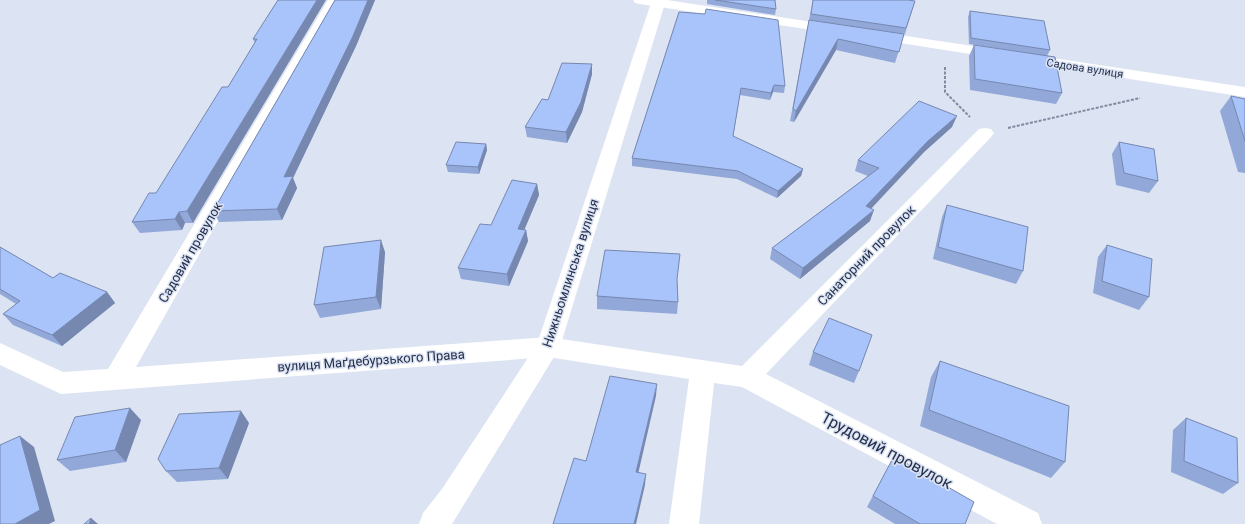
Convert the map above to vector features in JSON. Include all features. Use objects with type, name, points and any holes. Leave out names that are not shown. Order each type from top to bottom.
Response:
[{"type":"street","name":"Садовий провулок","points":[[116,379],[335,0]]},
{"type":"street","name":"Садова вулиця","points":[[652,1],[1245,92]]},
{"type":"street","name":"Нижньомлинська вулиця","points":[[434,524],[452,499],[548,347],[652,1]]},
{"type":"street","name":"Санаторний провулок","points":[[747,377],[985,133]]},
{"type":"street","name":"вулиця Маґдебурзького Права","points":[[0,353],[61,383],[548,347],[747,377]]},
{"type":"street","points":[[684,524],[703,370]]},
{"type":"street","name":"Трудовий провулок","points":[[747,377],[1027,524]]},
{"type":"path","points":[[946,46],[944,92],[985,133],[1155,95],[1155,78]]},
{"type":"building","points":[[278,0],[317,0],[187,211],[179,212],[175,219],[132,222],[149,193],[156,193],[222,87],[228,87],[257,39],[253,39]]},
{"type":"building","points":[[335,0],[368,0],[353,36],[284,177],[293,176],[277,209],[213,211]]},
{"type":"building","points":[[715,0],[775,0],[776,9]]},
{"type":"building","points":[[813,0],[915,1],[906,28],[811,14]]},
{"type":"building","points":[[706,9],[778,20],[785,86],[774,85],[771,93],[741,88],[733,136],[803,169],[778,191],[738,171],[632,158],[679,12],[705,14]]},
{"type":"building","points":[[970,11],[1044,21],[1050,50],[971,38]]},
{"type":"building","points":[[809,20],[904,34],[899,52],[838,39],[796,111],[793,109]]},
{"type":"building","points":[[974,45],[1055,57],[1062,93],[975,79]]},
{"type":"building","points":[[562,63],[592,64],[581,102],[566,132],[525,127],[542,99],[548,100]]},
{"type":"building","points":[[1231,96],[1245,99],[1245,141]]},
{"type":"building","points":[[919,101],[957,116],[928,141],[866,206],[874,210],[803,268],[772,248],[879,168],[858,160]]},
{"type":"building","points":[[456,142],[486,144],[478,167],[446,165]]},
{"type":"building","points":[[1119,142],[1154,149],[1158,181],[1124,173]]},
{"type":"building","points":[[512,180],[537,184],[518,229],[526,230],[507,274],[458,268],[480,224],[491,225]]},
{"type":"building","points":[[947,205],[1028,227],[1023,271],[938,247]]},
{"type":"building","points":[[381,240],[376,297],[314,305],[324,247]]},
{"type":"building","points":[[1107,245],[1152,259],[1149,297],[1102,281]]},
{"type":"building","points":[[0,247],[53,278],[60,273],[107,292],[52,335],[3,314],[20,301],[0,289]]},
{"type":"building","points":[[605,250],[680,254],[677,279],[678,302],[597,296]]},
{"type":"building","points":[[829,318],[872,335],[859,371],[813,352]]},
{"type":"building","points":[[940,361],[1069,406],[1065,462],[929,410]]},
{"type":"building","points":[[610,376],[657,384],[636,472],[646,474],[634,524],[553,524],[574,458],[586,461]]},
{"type":"building","points":[[130,408],[115,450],[57,460],[75,417]]},
{"type":"building","points":[[241,411],[219,468],[166,471],[158,459],[179,414]]},
{"type":"building","points":[[1186,418],[1237,438],[1238,483],[1184,461]]},
{"type":"building","points":[[20,436],[40,510],[15,524],[0,524],[0,445]]},
{"type":"building","points":[[894,456],[974,502],[965,524],[920,524],[873,496]]},
{"type":"building","points":[[91,518],[89,524],[84,524]]}]
